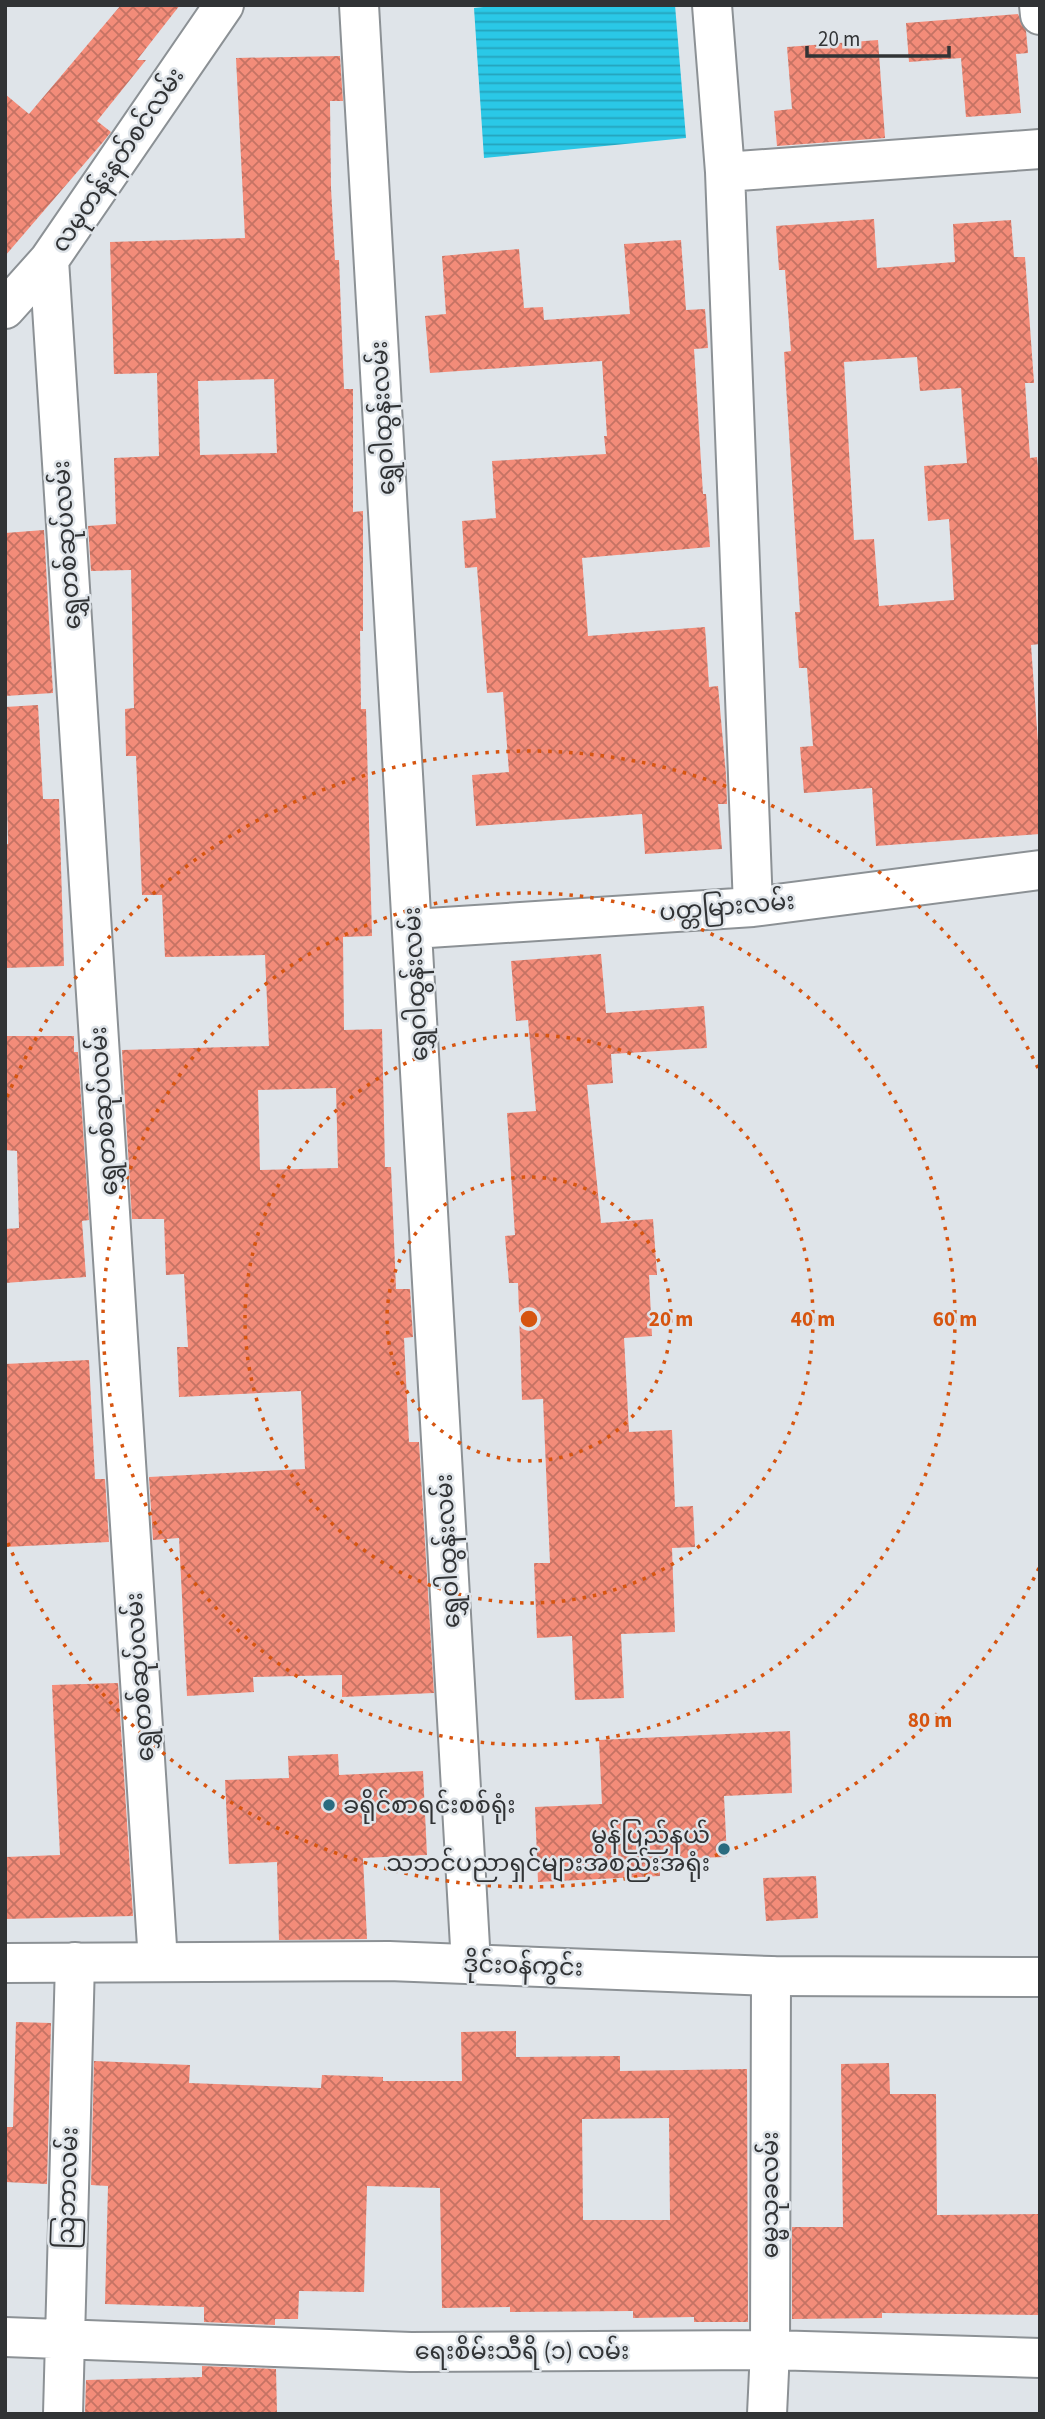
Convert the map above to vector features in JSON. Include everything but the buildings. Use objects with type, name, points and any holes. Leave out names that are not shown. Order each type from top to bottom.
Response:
[{"type":"street","name":"လမုတန်းနတ်စင်လမ်း","points":[[5,309],[49,260],[224,5]]},
{"type":"street","name":"ရွှေဝါထွန်းလမ်း","points":[[359,5],[471,1964]]},
{"type":"street","points":[[712,5],[725,172],[753,908]]},
{"type":"street","points":[[1039,5],[1040,15]]},
{"type":"street","points":[[725,172],[1040,149]]},
{"type":"street","name":"ရွှေတစ်ဆုပ်လမ်း","points":[[49,260],[158,1962]]},
{"type":"street","name":"ပတ္တမြားလမ်း","points":[[413,929],[753,908],[1040,870]]},
{"type":"street","name":"သြဘာလမ်း","points":[[64,2414],[75,1962]]},
{"type":"street","name":"ဒိုင်းဝန်ကွင်း","points":[[5,1963],[471,1964],[771,1976],[1040,1977]]},
{"type":"street","name":"ဓမ္မသုခလမ်း","points":[[767,2414],[770,2350],[771,1976]]},
{"type":"street","name":"ရေးစိမ်းသီရိ (၁) လမ်း","points":[[5,2337],[411,2352],[770,2350],[1040,2358]]},
{"type":"water","points":[[502,5],[675,5],[686,138],[484,158],[474,8]]},
{"type":"place","name":"ခရိုင်စာရင်းစစ်ရုံး","points":[[329,1805]]},
{"type":"place","name":"မွန်ပြည်နယ် သဘင်ပညာရှင်များအစည်းအရုံး","points":[[724,1849]]}]
